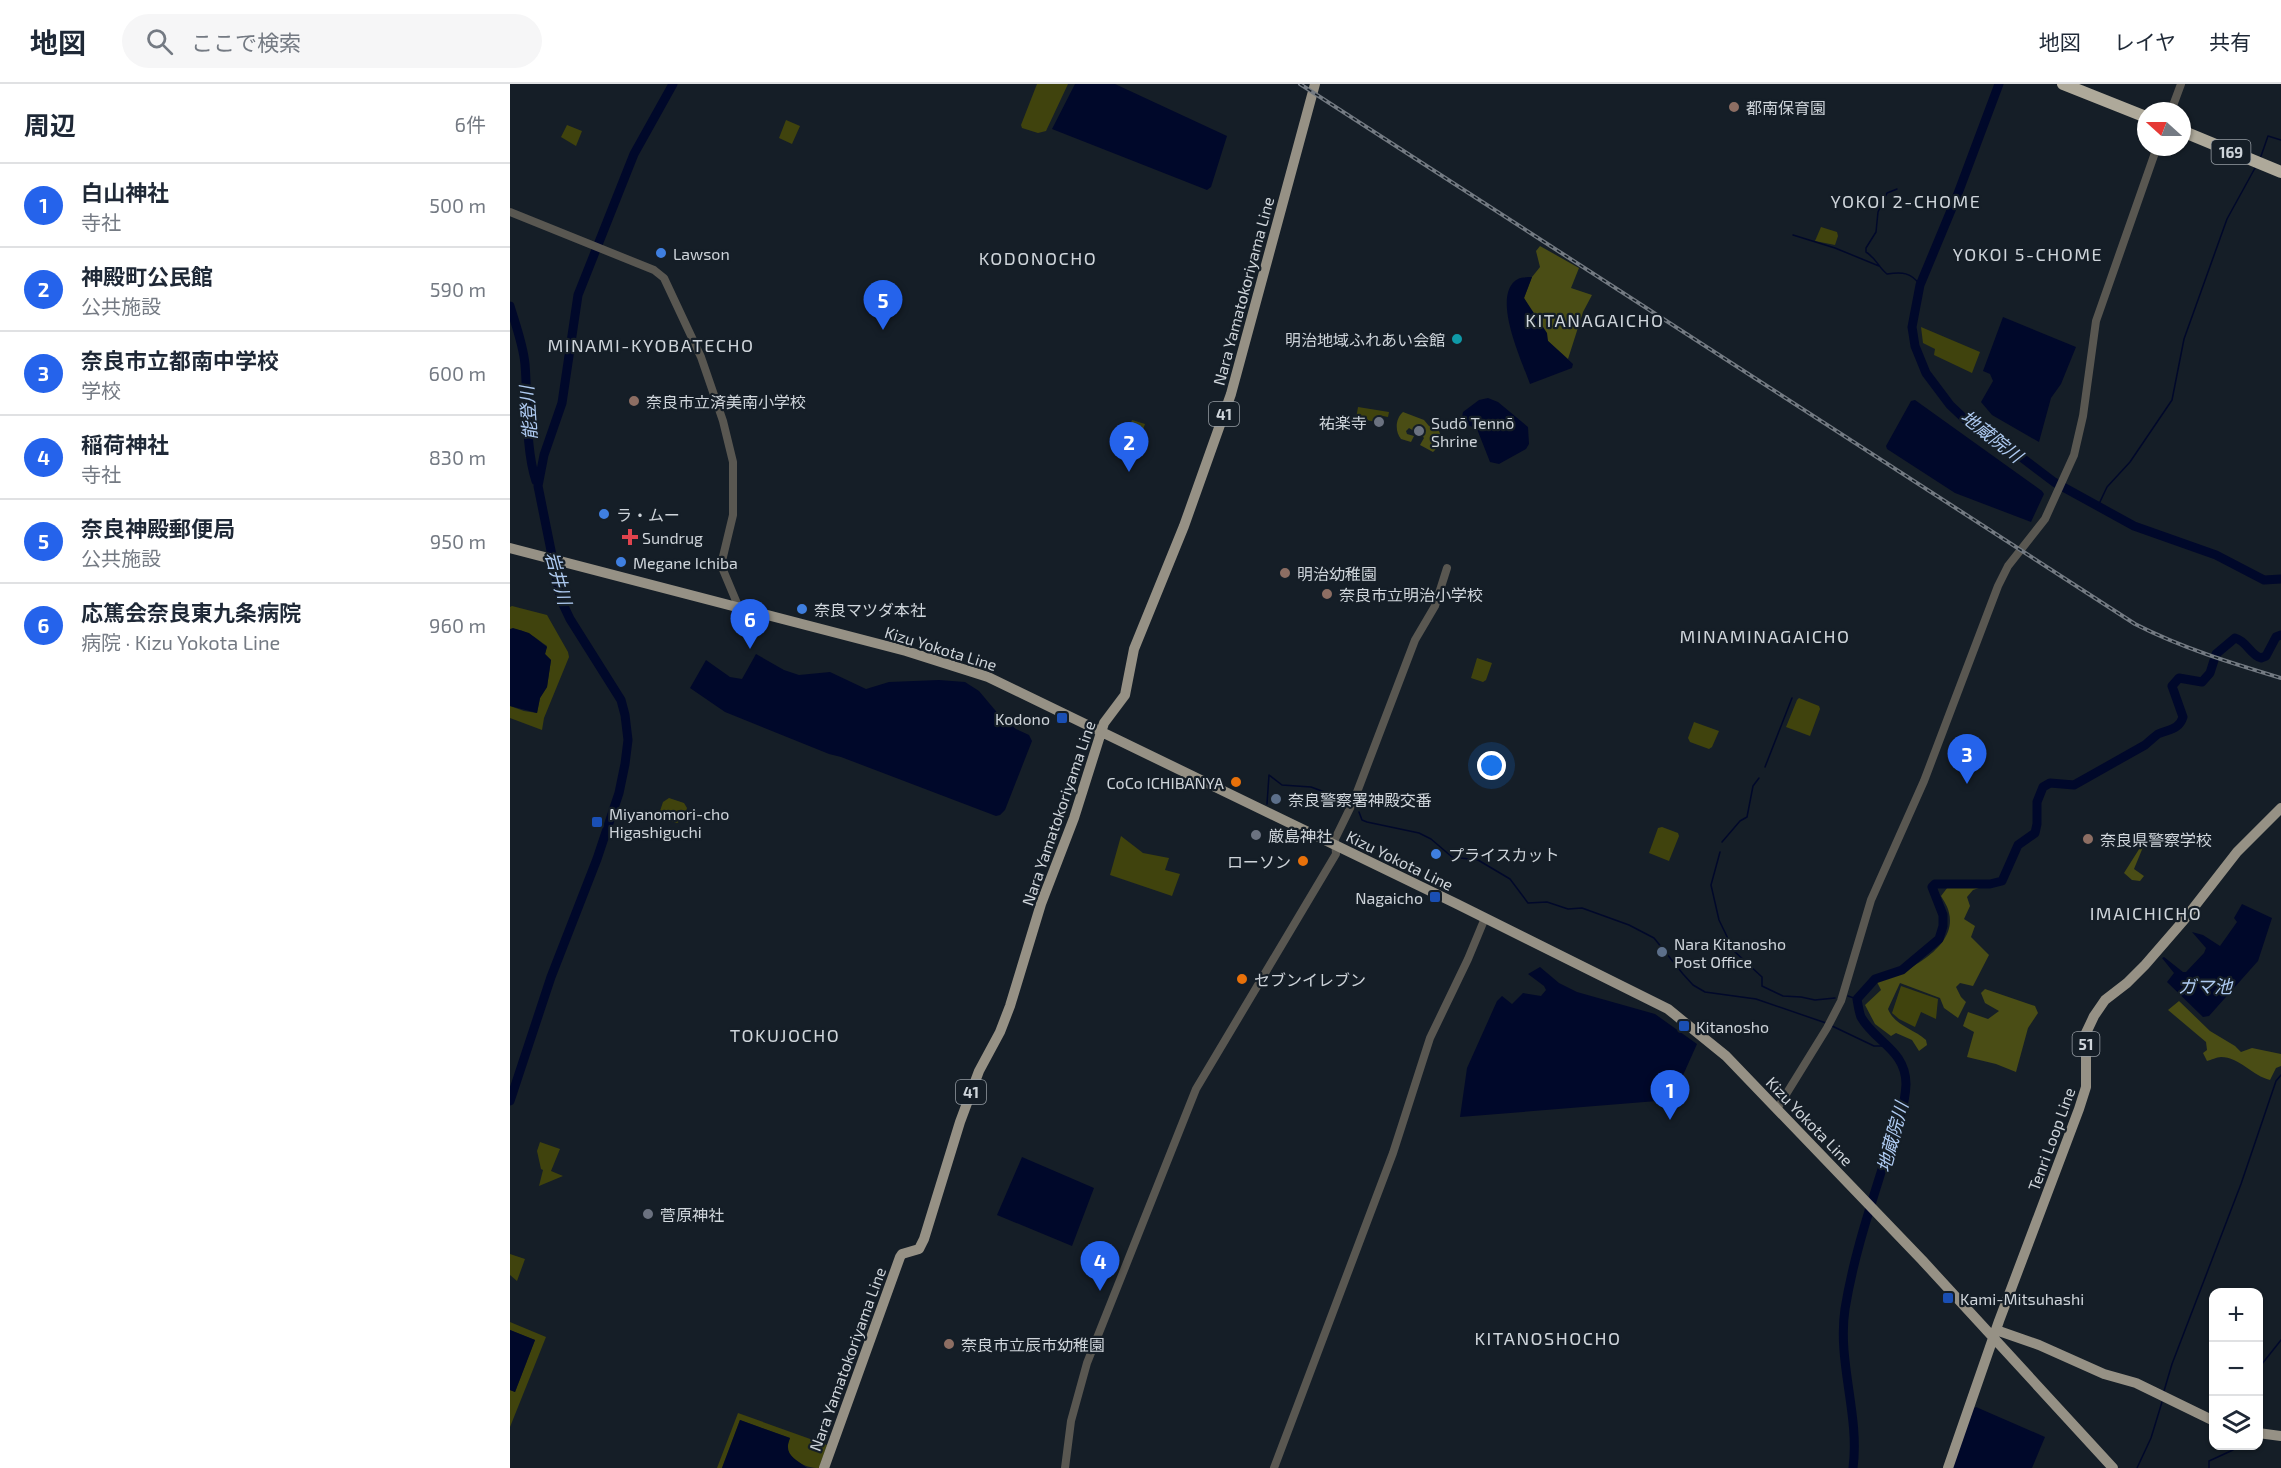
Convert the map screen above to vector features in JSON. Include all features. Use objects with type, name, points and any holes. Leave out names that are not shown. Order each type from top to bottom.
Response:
[{"type":"highway","points":[[2062,84],[2137,113]]},
{"type":"highway","name":"169","points":[[2191,135],[2281,172]]},
{"type":"main road","name":"Nara Yamatokoriyama Line","points":[[824,1468],[900,1257],[902,1254],[919,1250],[924,1239],[964,1112],[979,1071],[1000,1032],[1010,1006],[1035,923],[1074,818],[1107,718],[1125,695],[1134,649],[1184,526],[1231,394],[1315,84]]},
{"type":"main road","name":"Kizu Yokota Line","points":[[510,548],[964,668],[988,677],[1668,1009],[1726,1056],[1995,1334],[2113,1468]]},
{"type":"main road","name":"Tenri Loop Line","points":[[1948,1468],[2079,1109],[2086,1087],[2086,1033],[2094,1016],[2105,1000],[2145,965],[2184,920],[2237,852],[2281,808]]},
{"type":"main road","points":[[1995,1334],[2039,1346],[2104,1374],[2136,1383],[2209,1419]]},
{"type":"main road","points":[[2263,1434],[2281,1436]]},
{"type":"street","points":[[2174,102],[2181,84]]},
{"type":"street","points":[[1777,1109],[1829,1026],[1841,1001],[1871,900],[1924,781],[1998,586],[2008,566],[2045,519],[2074,455],[2080,433],[2092,335],[2154,156]]},
{"type":"street","points":[[510,212],[654,270],[664,278],[701,357],[723,422],[733,462],[733,515],[721,566],[739,608]]},
{"type":"street","points":[[1065,1468],[1071,1421],[1087,1363],[1196,1089],[1336,854],[1335,839],[1354,800],[1415,640],[1435,606],[1447,568]]},
{"type":"street","points":[[1274,1468],[1392,1153],[1430,1038],[1485,918]]},
{"type":"shaded area","points":[[1037,84],[1068,84],[1046,131],[1038,133],[1022,128],[1021,125]]},
{"type":"shaded area","points":[[786,120],[800,126],[792,144],[779,138]]},
{"type":"shaded area","points":[[567,125],[582,131],[576,146],[561,137]]},
{"type":"shaded area","points":[[1821,227],[1837,232],[1835,245],[1815,241]]},
{"type":"shaded area","points":[[1540,246],[1579,268],[1571,288],[1592,295],[1583,312],[1568,359],[1548,341],[1524,298],[1532,277],[1540,267],[1536,251]]},
{"type":"shaded area","points":[[1921,327],[1980,352],[1972,373],[1934,355],[1935,349],[1923,343]]},
{"type":"shaded area","points":[[1358,407],[1389,412],[1388,417],[1378,415],[1376,422],[1366,420],[1365,423],[1356,419]]},
{"type":"shaded area","name":"Sudō Tennō Shrine","points":[[1403,412],[1424,420],[1429,426],[1439,431],[1439,442],[1433,452],[1420,445],[1424,438],[1418,430],[1414,431],[1409,428],[1406,431],[1407,434],[1414,436],[1411,442],[1401,439],[1397,426],[1398,418]]},
{"type":"shaded area","points":[[1132,420],[1145,424],[1138,444],[1128,440],[1126,436]]},
{"type":"shaded area","points":[[510,607],[547,615],[568,652],[569,657],[544,718],[542,730],[510,718],[510,706],[537,713],[540,698],[547,687],[551,660],[545,654],[547,646],[525,632],[510,629]]},
{"type":"shaded area","points":[[1477,658],[1492,663],[1486,680],[1483,682],[1471,678]]},
{"type":"shaded area","points":[[1799,698],[1819,706],[1820,709],[1810,736],[1786,727]]},
{"type":"shaded area","points":[[1694,722],[1719,731],[1709,749],[1690,742],[1688,738]]},
{"type":"shaded area","points":[[669,798],[684,803],[687,808],[684,819],[677,823],[658,817],[663,802]]},
{"type":"shaded area","points":[[1662,827],[1678,833],[1679,836],[1669,861],[1649,853],[1658,828]]},
{"type":"shaded area","points":[[2148,835],[2134,869],[2144,876],[2140,881],[2132,880],[2124,873]]},
{"type":"shaded area","points":[[1121,836],[1143,853],[1169,858],[1165,870],[1180,874],[1172,896],[1110,875]]},
{"type":"shaded area","points":[[1989,882],[1988,885],[1973,890],[1967,897],[1970,906],[1964,919],[1975,926],[1971,937],[1989,955],[1973,986],[1960,983],[1956,987],[1966,1002],[1958,1018],[1944,1008],[1940,998],[1900,983],[1888,1009],[1899,1023],[1926,1040],[1927,1045],[1919,1051],[1912,1040],[1896,1033],[1891,1036],[1875,1024],[1865,1005],[1881,990],[1877,982],[1914,966],[1937,948],[1945,937],[1950,926],[1949,913],[1941,896],[1951,883]]},
{"type":"shaded area","points":[[1901,986],[1938,999],[1936,1019],[1921,1012],[1915,1027],[1892,1013]]},
{"type":"shaded area","points":[[1985,989],[2035,1006],[2038,1013],[2028,1028],[2016,1072],[1967,1057],[1974,1032],[1963,1026],[1968,1012],[1988,1019],[1999,1011],[1985,1003],[1981,993]]},
{"type":"shaded area","points":[[2179,1001],[2210,1031],[2241,1052],[2252,1048],[2281,1054],[2281,1066],[2276,1068],[2270,1080],[2228,1058],[2219,1057],[2207,1061],[2203,1053],[2207,1050],[2206,1042],[2168,1010]]},
{"type":"shaded area","points":[[540,1142],[560,1149],[551,1171],[563,1176],[539,1186],[543,1170],[537,1151]]},
{"type":"shaded area","points":[[510,1254],[525,1259],[517,1281],[510,1275]]},
{"type":"shaded area","points":[[510,1322],[546,1337],[510,1427],[510,1390],[515,1392],[535,1340],[510,1330]]},
{"type":"shaded area","points":[[738,1413],[827,1445],[819,1468],[804,1465],[791,1456],[787,1447],[790,1438],[740,1420],[722,1468],[717,1468]]},
{"type":"water","points":[[1075,84],[1115,84],[1227,136],[1211,187],[1207,190],[1052,129]]},
{"type":"water","points":[[1532,277],[1524,298],[1547,333],[1548,341],[1573,364],[1572,368],[1530,384],[1510,328],[1507,298],[1510,287],[1518,279]]},
{"type":"water","points":[[2003,317],[2076,347],[2061,384],[2051,398],[2039,442],[1992,415],[1981,402],[1993,381],[1990,374],[1983,371]]},
{"type":"water","points":[[1488,398],[1498,402],[1528,427],[1529,444],[1526,449],[1499,464],[1490,462],[1477,429],[1461,422],[1463,412],[1479,400]]},
{"type":"water","points":[[1915,400],[2042,491],[2044,494],[2031,522],[1955,493],[1887,449],[1886,446],[1911,401]]},
{"type":"water","points":[[510,629],[529,633],[547,647],[545,654],[551,660],[547,687],[540,698],[537,713],[510,706]]},
{"type":"water","points":[[756,654],[784,670],[799,675],[830,672],[866,689],[889,682],[939,680],[965,682],[979,691],[1000,716],[1016,729],[1029,735],[1032,741],[1005,810],[996,816],[829,754],[725,712],[690,688],[706,660],[730,677],[742,679]]},
{"type":"water","name":"ガマ池","points":[[2242,904],[2272,918],[2258,961],[2209,1016],[2203,1017],[2167,982],[2174,973],[2162,958],[2164,957],[2186,972],[2206,948],[2192,932],[2203,935],[2220,946],[2237,922],[2234,918]]},
{"type":"water","points":[[1540,967],[1559,983],[1577,992],[1655,1014],[1697,1044],[1676,1091],[1657,1101],[1460,1117],[1467,1068],[1497,1001],[1502,996],[1512,1004],[1523,993],[1541,996],[1546,990],[1544,986],[1528,974]]},
{"type":"water","points":[[1022,1157],[1094,1188],[1072,1246],[997,1215]]},
{"type":"water","points":[[510,1330],[535,1340],[515,1392],[510,1390]]},
{"type":"water","points":[[1976,1407],[2045,1437],[2032,1468],[1952,1468],[1972,1409]]},
{"type":"water","points":[[740,1420],[790,1438],[789,1452],[807,1468],[722,1468]]},
{"type":"waterway","name":"岩井川","points":[[510,1101],[551,977],[597,859],[619,793],[628,740],[621,700],[570,619],[561,600],[538,486],[544,455],[562,403],[578,295],[634,154],[673,84]]},
{"type":"waterway","name":"地蔵院川","points":[[1999,84],[1957,196],[1920,285],[1912,327],[1915,346],[1926,373],[1950,405],[1969,423],[2017,454],[2054,482],[2134,526],[2216,555],[2264,580],[2281,579]]},
{"type":"waterway","points":[[2260,159],[2268,136],[2281,140]]},
{"type":"waterway","points":[[2098,506],[2107,487],[2130,462],[2172,400],[2184,339],[2227,219],[2255,168]]},
{"type":"waterway","points":[[1897,189],[1887,193],[1878,212],[1876,232],[1866,252],[1887,274],[1906,274],[1920,285]]},
{"type":"waterway","points":[[1793,235],[1835,248],[1879,266]]},
{"type":"waterway","name":"能登川","points":[[510,306],[524,357],[528,439],[536,481]]},
{"type":"waterway","name":"地蔵院川","points":[[1853,1468],[1854,1428],[1844,1349],[1845,1309],[1857,1253],[1901,1114],[1906,1084],[1905,1072],[1901,1063],[1889,1047],[1867,1026],[1861,1017],[1857,999],[1875,979],[1902,970],[1939,939],[1943,926],[1943,915],[1932,887],[1935,884],[1990,884],[2002,881],[2018,845],[2035,833],[2037,802],[2043,787],[2050,783],[2074,785],[2145,745],[2158,734],[2176,727],[2183,717],[2172,686],[2179,678],[2202,682],[2210,673],[2216,654],[2235,638],[2261,658],[2266,656],[2276,637],[2281,635]]},
{"type":"waterway","points":[[1765,767],[1792,698]]},
{"type":"waterway","points":[[1267,804],[1269,775],[1282,785],[1311,787],[1349,801]]},
{"type":"waterway","points":[[1722,842],[1740,821],[1747,817],[1753,786],[1759,778]]},
{"type":"waterway","points":[[1359,812],[1362,820],[1367,822],[1419,833],[1431,839],[1452,857],[1478,860],[1510,879],[1528,903],[1547,902],[1568,909],[1582,908],[1629,925],[1654,938],[1693,985],[1705,992],[1756,999],[1826,1023]]},
{"type":"waterway","points":[[1720,852],[1711,885],[1719,920],[1734,951],[1762,977],[1762,986],[1783,996],[1815,1000],[1835,998]]},
{"type":"waterway","points":[[1848,996],[1857,999]]},
{"type":"waterway","points":[[1830,1025],[1874,1046],[1888,1046]]},
{"type":"waterway","points":[[2164,1391],[2172,1364],[2241,1184],[2276,1081],[2281,1075]]},
{"type":"waterway","points":[[2263,1363],[2281,1340]]},
{"type":"waterway","points":[[2137,1468],[2151,1438],[2162,1402]]},
{"type":"waterway","points":[[2209,1468],[2209,1461],[2233,1450]]},
{"type":"railway","points":[[1300,84],[2135,624],[2189,648],[2281,678]]},
{"type":"place","name":"都南保育園","points":[[1734,107]]},
{"type":"place","name":"Lawson","points":[[661,253]]},
{"type":"place","name":"奈良神殿郵便局","points":[[883,330]]},
{"type":"place","name":"明治地域ふれあい会館","points":[[1457,339]]},
{"type":"place","name":"奈良市立済美南小学校","points":[[634,401]]},
{"type":"place","name":"祐楽寺","points":[[1379,422]]},
{"type":"place","name":"Sudō Tennō Shrine","points":[[1419,431]]},
{"type":"place","name":"神殿町公民館","points":[[1129,472]]},
{"type":"place","name":"ラ・ムー","points":[[604,514]]},
{"type":"place","name":"Sundrug","points":[[630,537]]},
{"type":"place","name":"Megane Ichiba","points":[[621,562]]},
{"type":"place","name":"明治幼稚園","points":[[1285,573]]},
{"type":"place","name":"奈良市立明治小学校","points":[[1327,594]]},
{"type":"place","name":"奈良マツダ本社","points":[[802,609]]},
{"type":"place","name":"応篤会奈良東九条病院","points":[[750,649]]},
{"type":"place","name":"Kodono","points":[[1062,718]]},
{"type":"place","name":"CoCo ICHIBANYA","points":[[1236,782]]},
{"type":"place","name":"奈良市立都南中学校","points":[[1967,784]]},
{"type":"place","name":"奈良警察署神殿交番","points":[[1276,799]]},
{"type":"place","name":"Miyanomori-cho Higashiguchi","points":[[597,822]]},
{"type":"place","name":"厳島神社","points":[[1256,835]]},
{"type":"place","name":"奈良県警察学校","points":[[2088,839]]},
{"type":"place","name":"プライスカット","points":[[1436,854]]},
{"type":"place","name":"ローソン","points":[[1303,861]]},
{"type":"place","name":"Nagaicho","points":[[1435,897]]},
{"type":"place","name":"Nara Kitanosho Post Office","points":[[1662,952]]},
{"type":"place","name":"セブンイレブン","points":[[1242,979]]},
{"type":"place","name":"Kitanosho","points":[[1684,1026]]},
{"type":"place","name":"白山神社","points":[[1670,1120]]},
{"type":"place","name":"菅原神社","points":[[648,1214]]},
{"type":"place","name":"稲荷神社","points":[[1100,1291]]},
{"type":"place","name":"Kami-Mitsuhashi","points":[[1948,1298]]},
{"type":"place","name":"奈良市立辰市幼稚園","points":[[949,1344]]},
{"type":"district","name":"YOKOI 2-CHOME","points":[[1906,201]]},
{"type":"district","name":"YOKOI 5-CHOME","points":[[2028,254]]},
{"type":"district","name":"KODONOCHO","points":[[1038,258]]},
{"type":"district","name":"KITANAGAICHO","points":[[1595,320]]},
{"type":"district","name":"MINAMI-KYOBATECHO","points":[[651,345]]},
{"type":"district","name":"MINAMINAGAICHO","points":[[1765,636]]},
{"type":"district","name":"IMAICHICHO","points":[[2146,913]]},
{"type":"district","name":"TOKUJOCHO","points":[[785,1035]]},
{"type":"district","name":"KITANOSHOCHO","points":[[1548,1338]]}]
